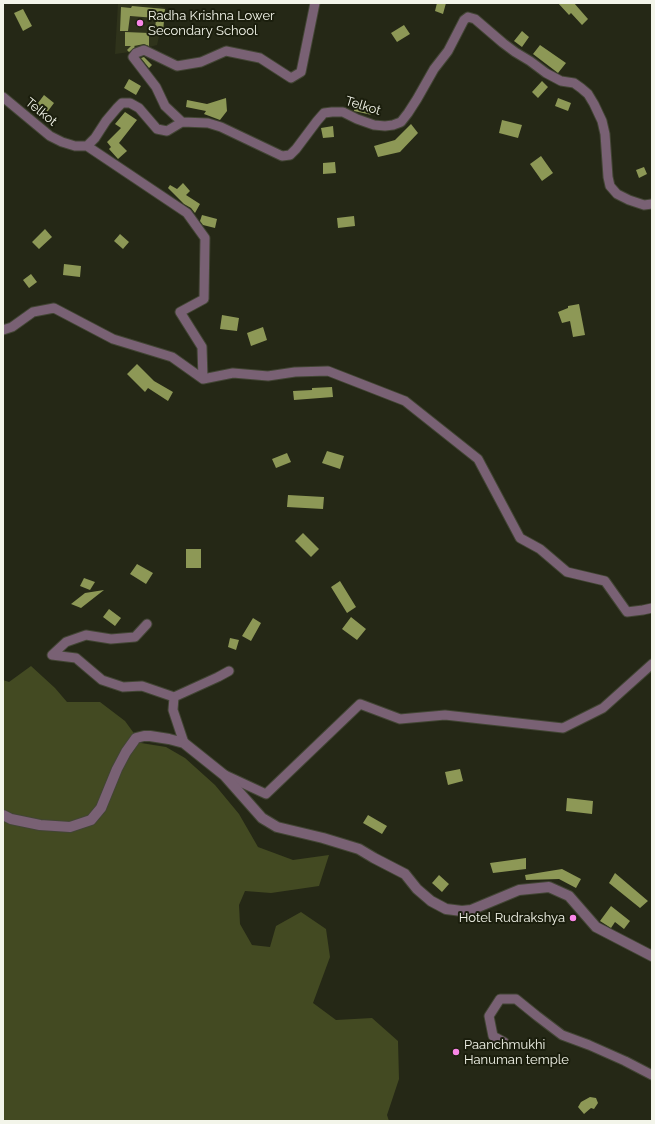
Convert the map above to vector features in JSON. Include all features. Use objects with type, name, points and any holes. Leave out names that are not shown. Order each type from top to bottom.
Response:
[{"type":"street","points":[[182,122],[164,106],[156,87],[133,57],[136,53],[144,50],[177,66],[201,62],[226,51],[260,58],[291,78],[301,72],[315,3]]},
{"type":"street","name":"Telkot","points":[[3,97],[50,136],[75,146],[87,146],[122,103],[130,103],[139,108],[157,129],[167,131],[182,122],[208,123],[221,127],[282,156],[290,155],[324,114],[343,112],[374,125],[385,126],[401,122],[434,69],[448,51],[464,20],[468,17],[476,19],[503,43],[546,73],[561,81],[574,83],[588,94],[604,127],[610,186],[617,194],[629,200],[644,205],[652,204]]},
{"type":"street","points":[[87,146],[187,213],[204,238],[204,299],[180,312],[202,347],[203,379]]},
{"type":"street","points":[[3,330],[12,327],[33,312],[54,308],[113,339],[172,357],[203,379],[233,373],[268,376],[295,372],[328,370],[404,401],[478,460],[520,538],[540,549],[567,572],[605,581],[627,612],[652,608]]},
{"type":"street","points":[[147,624],[135,637],[111,639],[86,634],[66,642],[52,655],[76,658],[102,680],[123,687],[142,686],[174,697],[229,671]]},
{"type":"street","points":[[224,775],[266,794],[360,704],[400,719],[445,715],[563,728],[604,708],[652,664]]},
{"type":"street","points":[[174,697],[173,710],[184,743]]},
{"type":"street","points":[[3,815],[11,819],[40,825],[70,827],[91,820],[101,808],[126,752],[136,738],[150,736],[169,739],[184,743],[224,775],[262,818],[277,827],[323,838],[359,849],[404,874],[417,890],[431,901],[446,909],[462,911],[471,910],[518,890],[549,887],[569,896],[596,927],[652,956]]},
{"type":"street","points":[[504,1042],[493,1036],[489,1016],[500,999],[516,999],[562,1035],[590,1045],[625,1061],[652,1076]]},
{"type":"shaded area","name":"Radha Krishna Lower Secondary School","points":[[118,3],[159,6],[166,8],[157,45],[115,54]]},
{"type":"shaded area","points":[[31,666],[55,688],[67,702],[100,702],[125,721],[141,743],[166,747],[185,758],[215,785],[239,814],[258,847],[293,860],[329,855],[319,886],[271,893],[245,891],[239,905],[240,924],[252,945],[270,947],[276,926],[301,912],[326,929],[330,957],[313,1003],[336,1020],[372,1018],[398,1041],[399,1079],[387,1115],[389,1121],[3,1121],[3,680],[9,682]]},
{"type":"building","points":[[437,3],[446,3],[443,14],[435,11]]},
{"type":"building","points":[[558,3],[574,3],[588,19],[582,25],[571,13],[569,15]]},
{"type":"building","points":[[132,6],[165,9],[163,32],[155,32],[156,18],[130,16],[128,31],[120,31],[121,7],[131,8]]},
{"type":"building","points":[[23,9],[32,26],[23,31],[14,13]]},
{"type":"building","points":[[404,25],[410,34],[397,42],[391,33]]},
{"type":"building","points":[[522,31],[529,37],[522,47],[514,41]]},
{"type":"building","points":[[125,32],[149,33],[149,46],[144,44],[134,46],[135,47],[129,52],[127,50],[131,46],[125,46]]},
{"type":"building","points":[[540,45],[566,63],[558,73],[533,54]]},
{"type":"building","points":[[144,57],[152,65],[149,68],[141,58]]},
{"type":"building","points":[[129,79],[141,86],[136,95],[124,88]]},
{"type":"building","points":[[542,81],[548,87],[538,98],[532,92]]},
{"type":"building","points":[[44,95],[54,103],[45,115],[35,107]]},
{"type":"building","points":[[226,98],[227,111],[220,120],[204,114],[206,111],[186,107],[187,100],[207,104]]},
{"type":"building","points":[[558,98],[571,103],[568,111],[555,106]]},
{"type":"building","points":[[356,102],[374,106],[372,115],[354,111]]},
{"type":"building","points":[[125,112],[137,120],[119,143],[127,151],[118,159],[109,149],[111,147],[107,142],[121,128],[115,124]]},
{"type":"building","points":[[502,120],[522,125],[518,138],[499,133]]},
{"type":"building","points":[[411,124],[418,133],[400,152],[378,157],[374,146],[395,140]]},
{"type":"building","points":[[333,126],[334,137],[323,138],[321,128]]},
{"type":"building","points":[[541,156],[553,173],[542,181],[530,164]]},
{"type":"building","points":[[335,162],[336,173],[323,174],[323,163]]},
{"type":"building","points":[[644,167],[647,174],[639,178],[636,170]]},
{"type":"building","points":[[183,183],[190,191],[186,195],[200,204],[195,213],[168,188],[170,185],[177,189]]},
{"type":"building","points":[[202,215],[217,219],[215,228],[203,225],[200,221]]},
{"type":"building","points":[[354,216],[355,226],[338,228],[337,218]]},
{"type":"building","points":[[45,229],[52,237],[39,249],[32,242]]},
{"type":"building","points":[[120,234],[129,242],[123,249],[114,241]]},
{"type":"building","points":[[64,264],[81,266],[80,277],[63,275]]},
{"type":"building","points":[[31,274],[37,282],[29,288],[23,280]]},
{"type":"building","points":[[579,304],[585,335],[573,337],[570,321],[562,323],[558,312],[568,308],[568,306]]},
{"type":"building","points":[[222,315],[239,318],[237,331],[220,329]]},
{"type":"building","points":[[263,327],[267,340],[251,346],[247,333]]},
{"type":"building","points":[[137,364],[154,381],[173,392],[168,401],[148,388],[145,392],[127,374]]},
{"type":"building","points":[[332,387],[333,397],[294,400],[293,391]]},
{"type":"building","points":[[327,451],[344,456],[340,469],[322,463]]},
{"type":"building","points":[[287,453],[291,462],[276,468],[272,459]]},
{"type":"building","points":[[288,495],[324,497],[323,509],[287,507]]},
{"type":"building","points":[[303,533],[319,549],[311,557],[295,541]]},
{"type":"building","points":[[186,549],[201,549],[201,568],[186,568]]},
{"type":"building","points":[[137,564],[153,573],[146,584],[130,574]]},
{"type":"building","points":[[84,578],[95,582],[90,590],[80,586]]},
{"type":"building","points":[[340,581],[356,607],[347,613],[331,587]]},
{"type":"building","points":[[104,590],[81,608],[71,604],[85,593]]},
{"type":"building","points":[[109,609],[121,618],[115,626],[103,617]]},
{"type":"building","points":[[351,617],[366,629],[357,640],[342,629]]},
{"type":"building","points":[[253,618],[261,623],[251,641],[242,636]]},
{"type":"building","points":[[230,638],[239,640],[236,650],[228,647]]},
{"type":"building","points":[[460,769],[463,781],[448,785],[445,772]]},
{"type":"building","points":[[567,798],[593,801],[592,814],[566,811]]},
{"type":"building","points":[[368,815],[387,826],[382,834],[363,823]]},
{"type":"building","points":[[526,858],[526,869],[493,873],[490,863]]},
{"type":"building","points":[[562,869],[581,879],[576,888],[559,879],[526,880],[525,875]]},
{"type":"building","points":[[615,873],[648,901],[640,908],[609,883]]},
{"type":"building","points":[[439,875],[449,884],[442,892],[432,883]]},
{"type":"building","points":[[611,906],[630,921],[624,929],[615,922],[611,928],[600,921]]},
{"type":"building","points":[[590,1097],[596,1098],[598,1103],[594,1109],[591,1108],[584,1114],[578,1107],[581,1102]]},
{"type":"place","name":"Radha Krishna Lower Secondary School","points":[[140,23]]},
{"type":"place","name":"Hotel Rudrakshya","points":[[573,918]]},
{"type":"place","name":"Paanchmukhi Hanuman temple","points":[[456,1052]]}]
